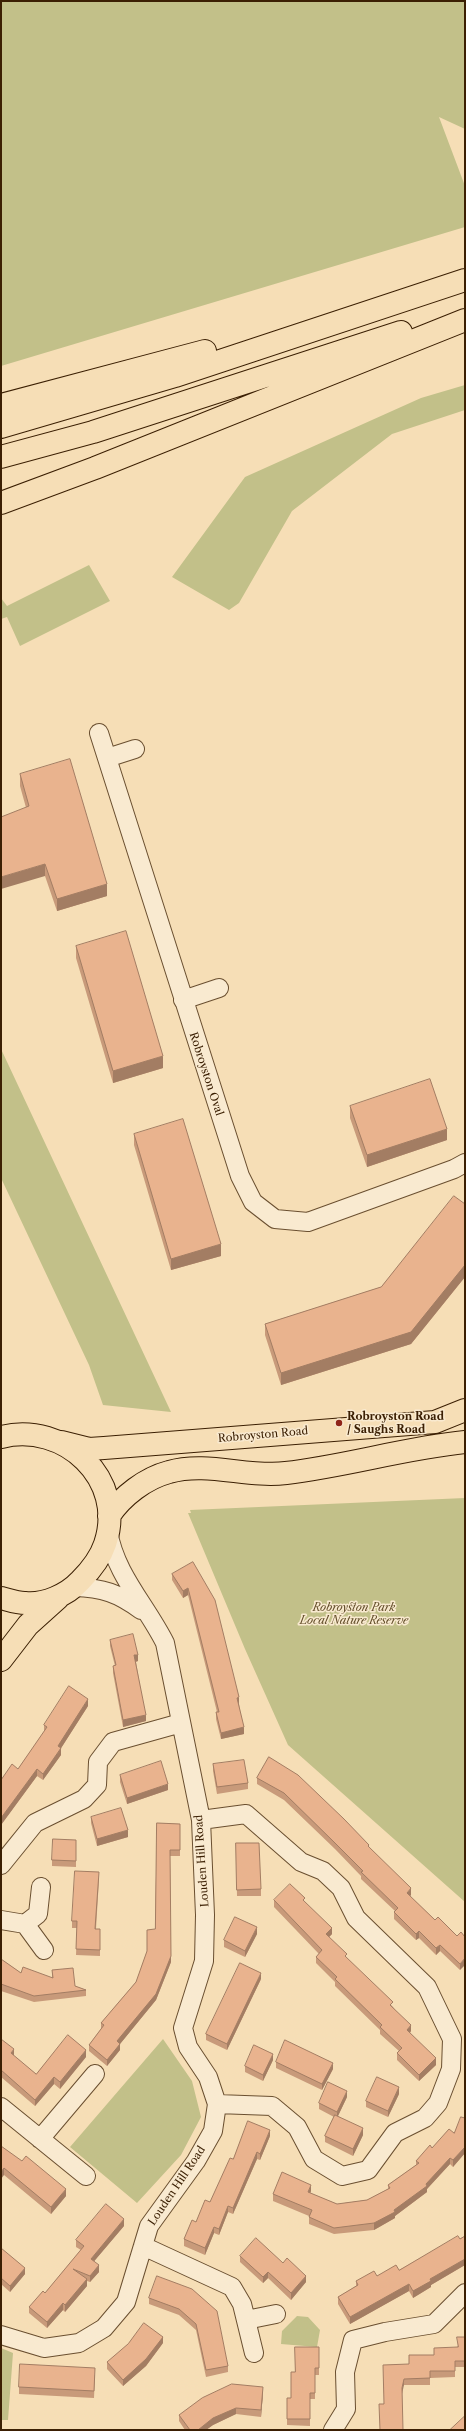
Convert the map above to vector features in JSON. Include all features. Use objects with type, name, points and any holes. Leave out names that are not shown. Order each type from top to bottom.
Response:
[{"type":"main road","points":[[1,427],[175,376],[465,280]]},
{"type":"main road","points":[[1,405],[436,289]]},
{"type":"main road","points":[[1,456],[93,432],[465,312]]},
{"type":"main road","points":[[1,503],[102,466],[465,320]]},
{"type":"main road","name":"Robroyston Road","points":[[61,1442],[89,1449],[165,1444],[435,1422],[465,1410]]},
{"type":"main road","points":[[1,1660],[28,1625],[94,1567],[105,1544],[109,1523],[104,1489],[91,1466],[75,1450],[61,1442],[35,1434],[5,1433]]},
{"type":"main road","points":[[109,1523],[125,1496],[168,1472],[189,1468],[285,1473],[439,1445],[465,1442]]},
{"type":"main road","points":[[1,1598],[25,1604],[47,1600],[69,1590]]},
{"type":"street","name":"Robroyston Oval","points":[[99,733],[182,1000],[240,1176],[253,1202],[275,1219],[308,1222],[463,1166]]},
{"type":"street","points":[[107,758],[135,749]]},
{"type":"street","points":[[182,1000],[219,988]]},
{"type":"street","name":"Louden Hill Road","points":[[1,2335],[44,2348],[78,2343],[104,2328],[126,2302],[149,2226],[196,2161],[213,2131],[217,2104],[208,2077],[188,2046],[183,2028],[204,1961],[205,1914],[201,1820],[165,1644],[152,1619],[118,1567],[111,1551],[109,1523]]},
{"type":"street","name":"Louden Hill Road","points":[[69,1590],[108,1590],[122,1596],[152,1619]]},
{"type":"street","points":[[1,1865],[35,1823],[84,1799],[97,1784],[98,1762],[113,1742],[181,1723]]},
{"type":"street","points":[[201,1820],[246,1814],[301,1862],[323,1871],[341,1888],[356,1918],[427,1987],[459,2039],[451,2069],[438,2103],[425,2118],[395,2133],[368,2170],[342,2176],[314,2159],[297,2126],[272,2106],[217,2104]]},
{"type":"street","points":[[25,1924],[38,1914],[41,1887]]},
{"type":"street","points":[[1,1920],[25,1924],[44,1950]]},
{"type":"street","points":[[40,2139],[95,2074]]},
{"type":"street","points":[[1,2107],[86,2176]]},
{"type":"street","points":[[143,2246],[232,2287],[242,2304],[254,2353]]},
{"type":"street","points":[[333,2430],[346,2409],[346,2372],[353,2340],[385,2332],[434,2324],[465,2293]]},
{"type":"street","points":[[246,2320],[276,2314]]},
{"type":"green space","points":[[1,1],[465,1],[465,129],[439,117],[465,186],[465,227],[1,366]]},
{"type":"green space","points":[[465,385],[465,410],[392,434],[292,511],[239,603],[229,610],[172,577],[245,477],[421,398]]},
{"type":"green space","points":[[89,565],[110,601],[20,646],[7,617],[1,619],[1,598],[7,606]]},
{"type":"green space","points":[[1,1049],[171,1412],[103,1405],[89,1365],[1,1178]]},
{"type":"green space","name":"Robroyston Park Local Nature Reserve","points":[[465,1498],[465,1902],[288,1745],[245,1649],[188,1513],[191,1513],[190,1510]]},
{"type":"green space","points":[[163,2039],[192,2081],[201,2117],[181,2155],[137,2203],[70,2147]]},
{"type":"green space","points":[[297,2316],[308,2317],[320,2330],[317,2347],[281,2344],[282,2331]]},
{"type":"green space","points":[[1,2348],[13,2353],[8,2420],[1,2420]]},
{"type":"building","points":[[70,759],[107,884],[57,899],[45,864],[1,877],[1,817],[29,806],[20,774]]},
{"type":"building","points":[[126,931],[163,1056],[113,1071],[76,946]]},
{"type":"building","points":[[430,1079],[447,1129],[367,1155],[350,1106]]},
{"type":"building","points":[[183,1119],[221,1244],[171,1259],[134,1134]]},
{"type":"building","points":[[454,1196],[465,1204],[465,1265],[411,1332],[281,1373],[265,1324],[381,1287]]},
{"type":"building","points":[[193,1562],[215,1600],[239,1697],[237,1698],[244,1727],[221,1733],[216,1712],[219,1712],[188,1588],[183,1591],[172,1574]]},
{"type":"building","points":[[133,1634],[138,1655],[134,1655],[146,1715],[123,1720],[113,1666],[116,1665],[110,1640]]},
{"type":"building","points":[[69,1686],[88,1699],[58,1746],[61,1748],[43,1774],[37,1769],[1,1818],[1,1780],[12,1764],[18,1769],[47,1727],[44,1725]]},
{"type":"building","points":[[269,1757],[298,1775],[344,1819],[369,1845],[368,1846],[411,1888],[407,1893],[435,1920],[438,1917],[457,1936],[461,1932],[465,1937],[465,1958],[460,1964],[440,1945],[436,1948],[419,1931],[416,1934],[394,1912],[398,1908],[361,1872],[363,1871],[335,1843],[284,1793],[257,1778]]},
{"type":"building","points":[[244,1760],[248,1783],[217,1787],[213,1764]]},
{"type":"building","points":[[161,1761],[168,1784],[127,1798],[120,1775]]},
{"type":"building","points":[[121,1808],[128,1830],[97,1839],[91,1817]]},
{"type":"building","points":[[157,1823],[180,1824],[180,1850],[170,1850],[171,1956],[156,1994],[117,2041],[120,2044],[107,2060],[89,2045],[104,2025],[101,2023],[136,1982],[147,1951],[147,1930],[155,1929]]},
{"type":"building","points":[[53,1839],[76,1840],[76,1861],[52,1860]]},
{"type":"building","points":[[236,1843],[259,1843],[261,1889],[237,1890]]},
{"type":"building","points":[[75,1871],[99,1872],[95,1929],[100,1929],[100,1950],[76,1949],[77,1921],[72,1921]]},
{"type":"building","points":[[290,1884],[305,1898],[303,1900],[332,1928],[326,1934],[347,1954],[345,1956],[393,2002],[390,2005],[411,2025],[407,2030],[436,2058],[419,2075],[397,2053],[402,2048],[380,2027],[382,2025],[335,1979],[337,1977],[316,1957],[322,1950],[274,1900]]},
{"type":"building","points":[[235,1917],[257,1927],[245,1951],[224,1940]]},
{"type":"building","points":[[1,1959],[21,1973],[23,1967],[53,1978],[52,1970],[73,1968],[75,1986],[86,1990],[34,1996],[1,1984]]},
{"type":"building","points":[[240,1963],[261,1973],[227,2044],[206,2034]]},
{"type":"building","points":[[68,2035],[86,2050],[60,2082],[54,2077],[35,2100],[1,2070],[1,2039],[14,2049],[11,2053],[36,2074]]},
{"type":"building","points":[[285,2040],[333,2063],[322,2084],[276,2062]]},
{"type":"building","points":[[254,2045],[273,2054],[263,2075],[245,2066]]},
{"type":"building","points":[[377,2077],[399,2087],[388,2111],[366,2101]]},
{"type":"building","points":[[328,2082],[347,2091],[337,2112],[319,2103]]},
{"type":"building","points":[[335,2115],[363,2128],[353,2149],[325,2136]]},
{"type":"building","points":[[461,2117],[465,2118],[465,2147],[453,2160],[450,2158],[426,2184],[427,2186],[394,2210],[395,2212],[374,2223],[334,2228],[309,2217],[312,2210],[273,2194],[282,2172],[311,2185],[308,2192],[337,2204],[367,2200],[390,2188],[388,2185],[419,2163],[416,2161],[430,2145],[432,2148],[449,2129],[454,2133]]},
{"type":"building","points":[[248,2121],[270,2130],[260,2154],[257,2152],[233,2208],[228,2206],[219,2229],[214,2227],[205,2248],[184,2239],[192,2220],[196,2222],[205,2200],[210,2202],[230,2158],[233,2159]]},
{"type":"building","points":[[1,2146],[22,2161],[26,2156],[66,2189],[51,2207],[4,2168],[1,2172]]},
{"type":"building","points":[[106,2204],[124,2219],[91,2259],[99,2265],[90,2276],[73,2269],[87,2279],[65,2305],[63,2303],[47,2322],[29,2307],[43,2291],[45,2293],[84,2246],[76,2240]]},
{"type":"building","points":[[458,2236],[460,2239],[465,2236],[465,2259],[430,2279],[431,2281],[413,2291],[409,2284],[350,2317],[338,2297],[358,2285],[356,2281],[374,2271],[377,2276],[396,2265],[399,2270]]},
{"type":"building","points":[[256,2238],[283,2263],[287,2258],[306,2276],[291,2293],[268,2272],[263,2277],[240,2256]]},
{"type":"building","points":[[1,2248],[25,2268],[10,2286],[1,2278]]},
{"type":"building","points":[[157,2276],[192,2289],[217,2311],[228,2366],[206,2370],[196,2324],[179,2309],[149,2298]]},
{"type":"building","points":[[144,2323],[163,2337],[146,2359],[123,2380],[107,2362],[128,2344]]},
{"type":"building","points":[[457,2337],[465,2337],[465,2361],[455,2361],[455,2371],[430,2371],[430,2378],[404,2379],[402,2388],[403,2430],[380,2430],[379,2404],[384,2404],[383,2365],[409,2364],[409,2355],[434,2355],[434,2348],[458,2347]]},
{"type":"building","points":[[295,2347],[319,2347],[319,2368],[315,2368],[315,2393],[310,2393],[310,2419],[287,2419],[287,2398],[291,2398],[291,2372],[295,2372]]},
{"type":"building","points":[[20,2364],[95,2368],[94,2391],[19,2387]]},
{"type":"building","points":[[232,2384],[263,2387],[261,2410],[236,2408],[213,2418],[198,2430],[190,2430],[179,2415],[202,2398]]},
{"type":"building","points":[[465,2416],[465,2430],[450,2430]]},
{"type":"place","name":"Robroyston Road / Saughs Road","points":[[339,1423]]}]
